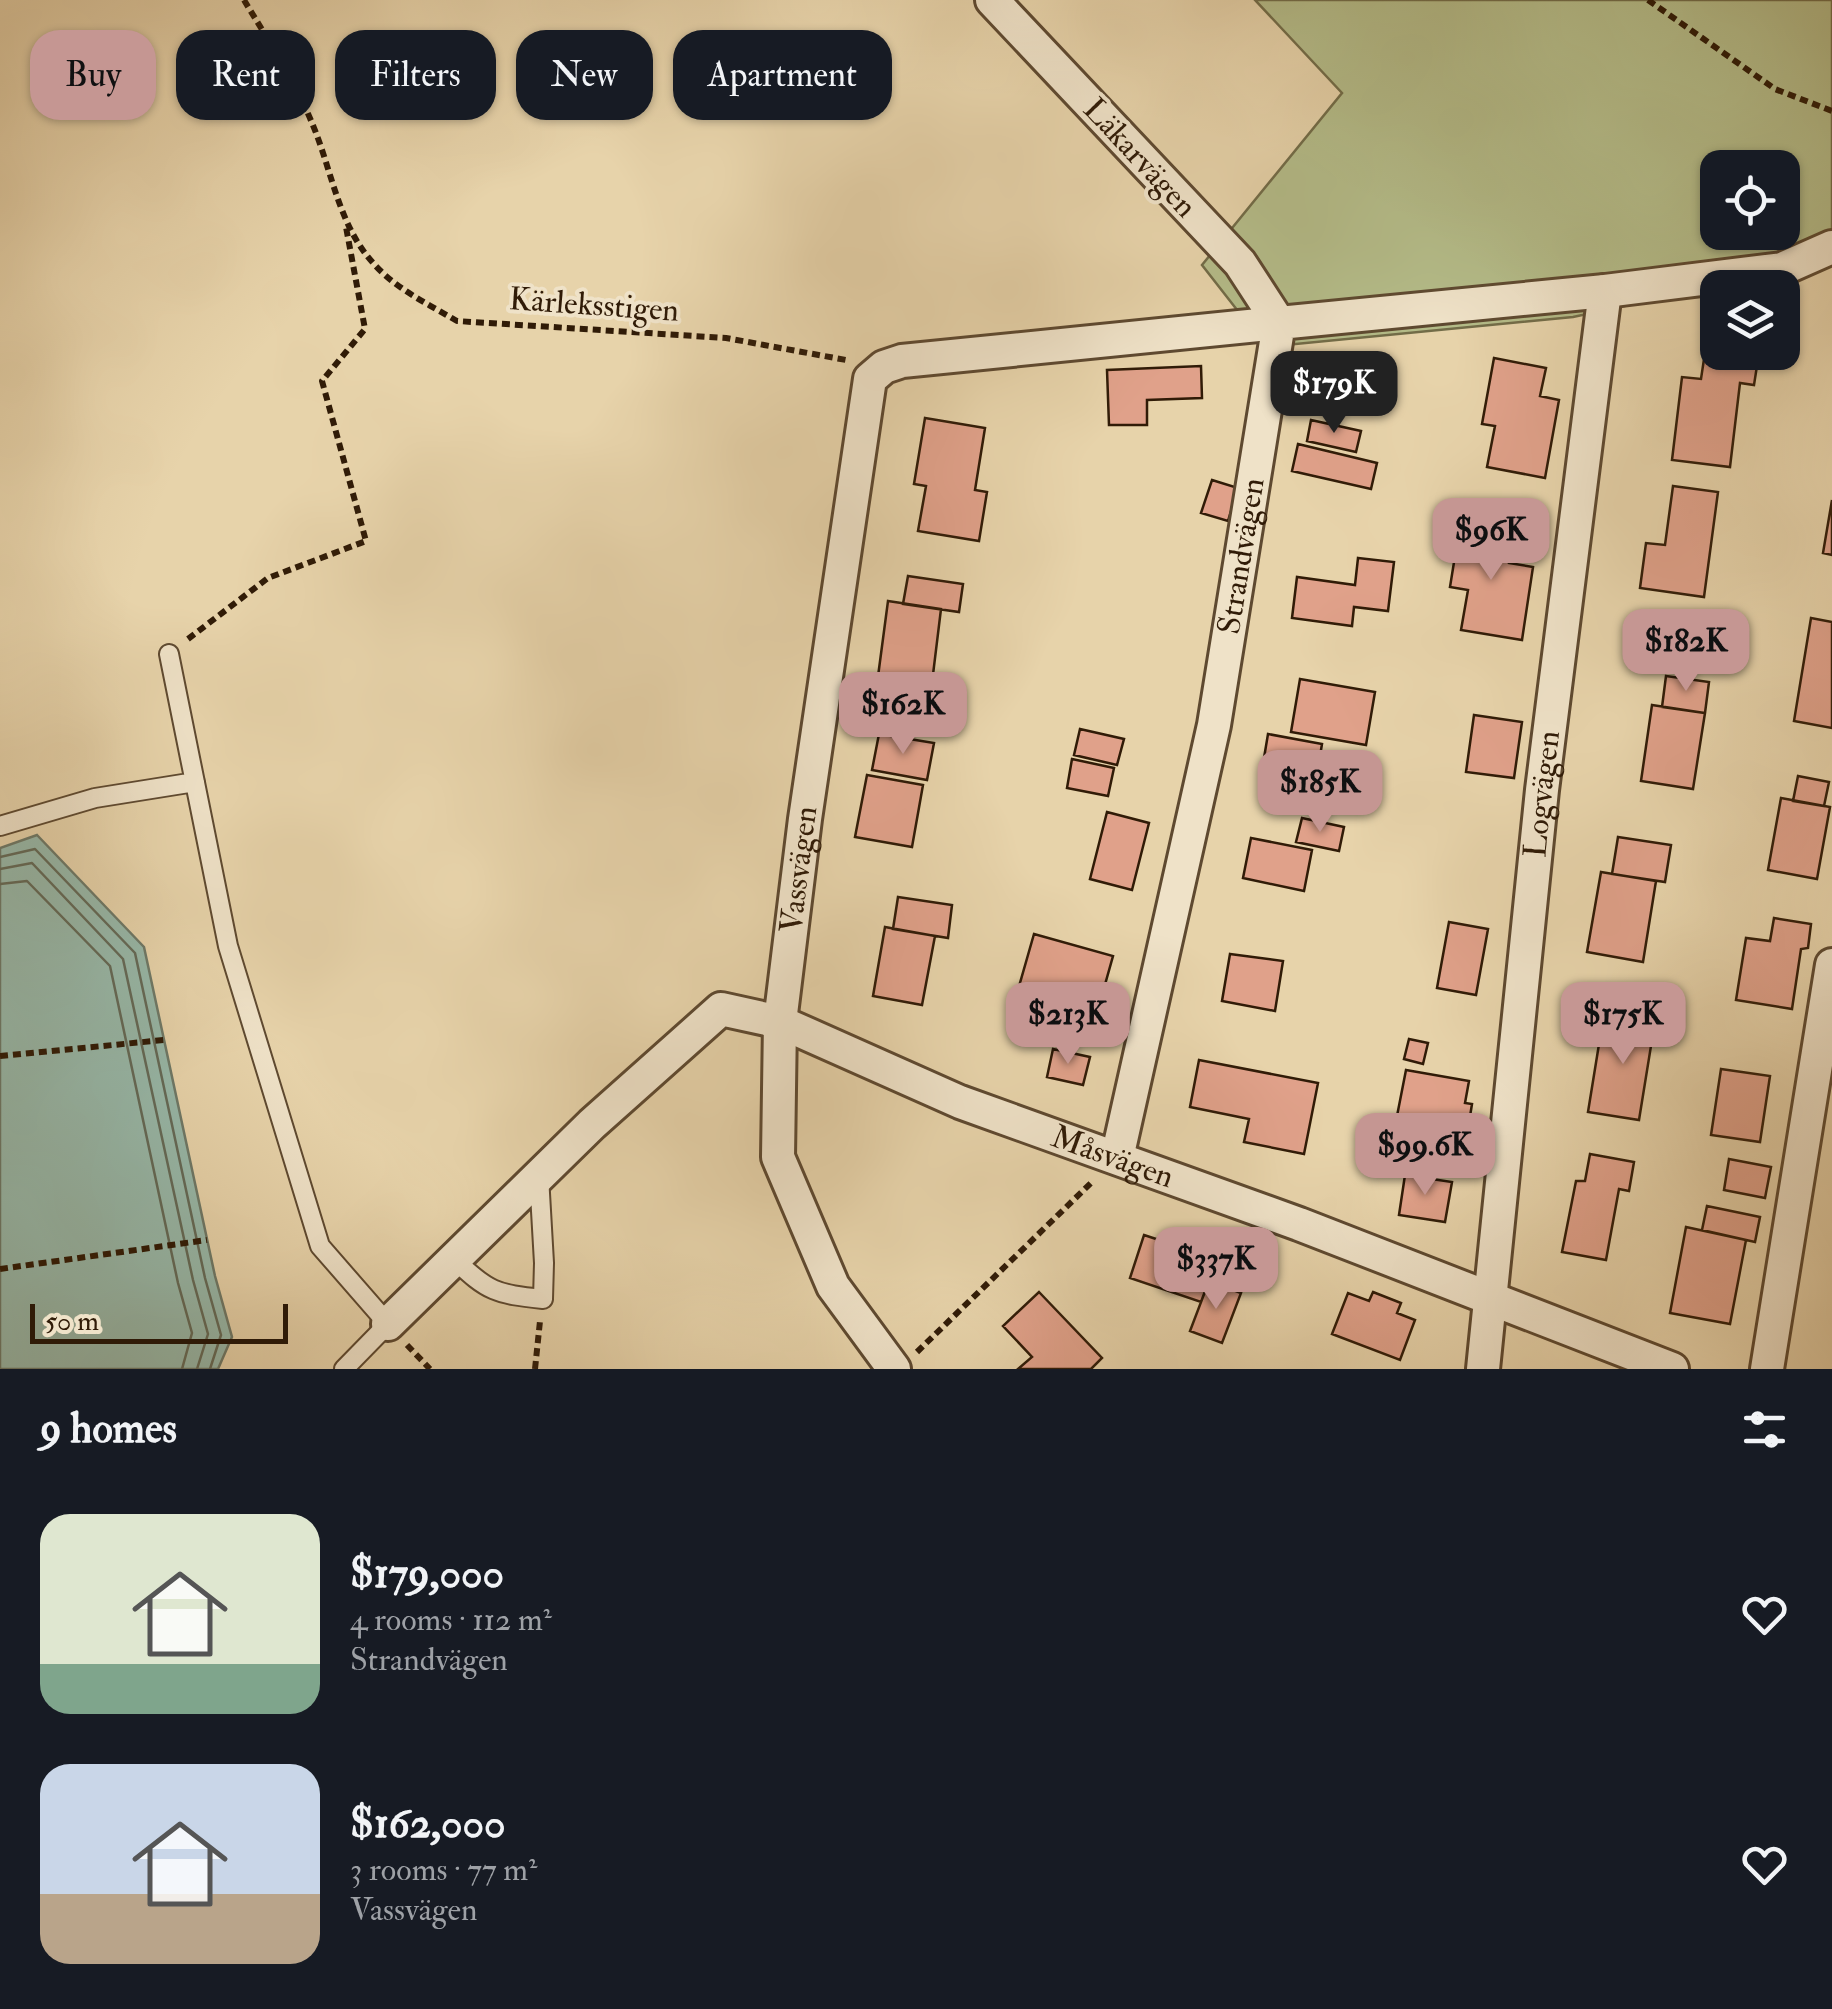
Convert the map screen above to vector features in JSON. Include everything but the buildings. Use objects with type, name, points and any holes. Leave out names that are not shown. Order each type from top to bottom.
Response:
[{"type":"street","name":"Läkarvägen","points":[[992,0],[1240,263],[1279,323]]},
{"type":"street","points":[[884,367],[902,361],[1606,291],[1782,268],[1832,247]]},
{"type":"street","name":"Logvägen","points":[[1483,1369],[1542,790],[1606,291]]},
{"type":"street","name":"Strandvägen","points":[[1117,1158],[1214,726],[1279,323]]},
{"type":"street","name":"Vassvägen","points":[[884,367],[870,379],[805,819],[780,1022],[778,1157],[834,1286],[903,1362]]},
{"type":"street","points":[[1767,1369],[1832,965]]},
{"type":"street","points":[[388,1324],[539,1176],[721,1009],[780,1022]]},
{"type":"street","name":"Måsvägen","points":[[780,1022],[960,1102],[1299,1224],[1672,1369]]},
{"type":"lane","points":[[169,654],[228,946],[320,1246],[388,1324],[344,1369]]},
{"type":"lane","points":[[0,826],[95,798],[195,782]]},
{"type":"lane","points":[[454,1259],[479,1283],[500,1294],[542,1299],[539,1176]]},
{"type":"path","name":"Kärleksstigen","points":[[244,0],[312,122],[354,238],[392,282],[457,321],[726,338],[884,367]]},
{"type":"path","points":[[1648,0],[1775,89],[1832,111]]},
{"type":"path","name":"Kärleksstigen","points":[[169,654],[268,578],[366,541],[322,381],[365,329],[344,216]]},
{"type":"path","points":[[0,1056],[164,1040]]},
{"type":"path","points":[[903,1362],[1117,1158]]},
{"type":"path","points":[[0,1269],[207,1240]]},
{"type":"path","points":[[536,1369],[542,1299]]},
{"type":"green space","points":[[1255,0],[1832,0],[1832,254],[1789,270],[1700,270],[1700,290],[1573,317],[1266,347],[1202,265],[1342,93]]},
{"type":"water","points":[[37,835],[144,947],[215,1276],[232,1337],[218,1369],[0,1369],[0,848]]}]
